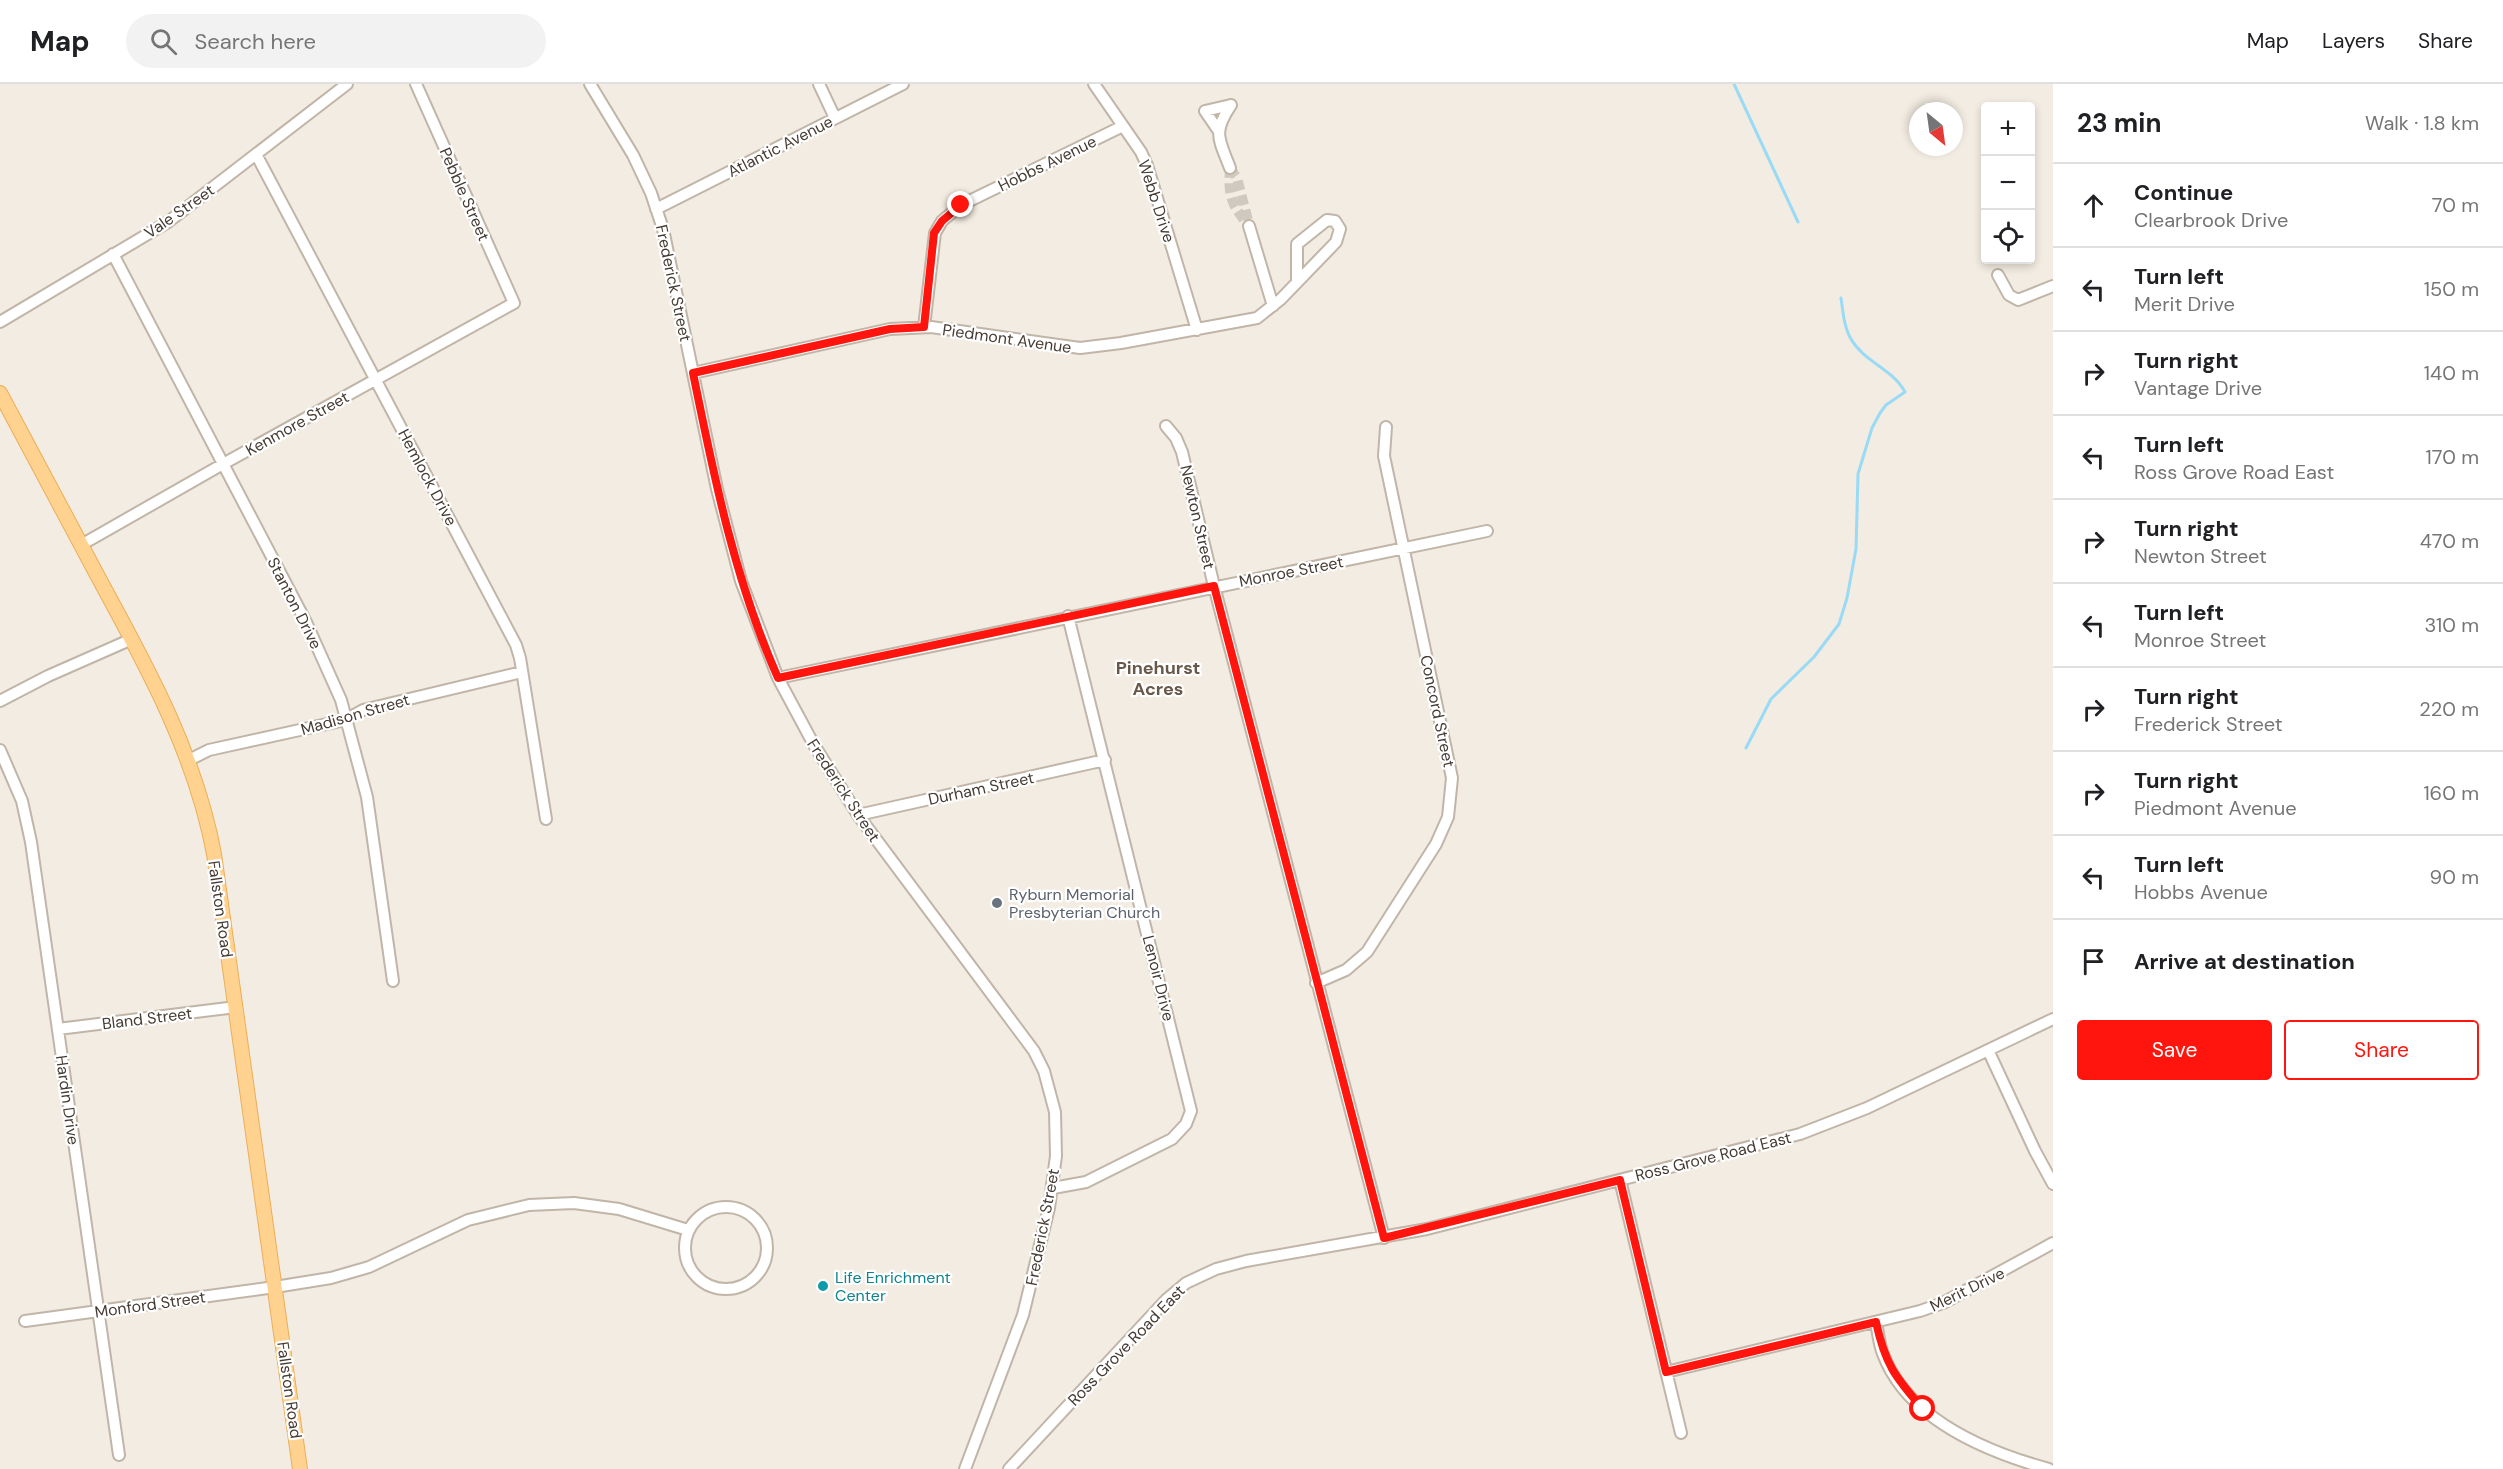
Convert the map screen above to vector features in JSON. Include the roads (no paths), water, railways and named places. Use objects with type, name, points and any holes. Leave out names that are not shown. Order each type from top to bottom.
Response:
[{"type":"main road","name":"Fallston Road","points":[[0,393],[158,689],[189,760],[211,841],[300,1469]]},
{"type":"street","name":"Vale Street","points":[[0,322],[168,222],[347,84]]},
{"type":"street","name":"Pebble Street","points":[[416,84],[514,303]]},
{"type":"street","name":"Frederick Street","points":[[590,84],[633,155],[651,192],[663,229],[717,489],[738,572],[765,650],[814,745],[858,815],[1034,1052],[1044,1071],[1055,1113],[1056,1156],[1053,1188],[1023,1315],[965,1469]]},
{"type":"street","points":[[819,84],[835,118]]},
{"type":"street","name":"Atlantic Avenue","points":[[656,209],[903,84]]},
{"type":"street","name":"Webb Drive","points":[[1094,84],[1147,165],[1197,330]]},
{"type":"street","name":"Hobbs Avenue","points":[[924,327],[933,239],[942,221],[961,205],[1123,126]]},
{"type":"street","points":[[1218,129],[1230,168]]},
{"type":"street","name":"Hemlock Drive","points":[[256,154],[507,626],[518,651],[546,819]]},
{"type":"street","name":"Piedmont Avenue","points":[[693,373],[890,329],[924,327],[1080,348],[1197,330],[1257,318],[1273,306],[1306,274],[1339,239],[1340,229],[1332,219],[1327,220],[1298,244],[1297,282]]},
{"type":"street","points":[[1249,226],[1273,306]]},
{"type":"street","name":"Stanton Drive","points":[[113,254],[306,622],[338,692],[368,797],[393,981]]},
{"type":"street","points":[[1998,275],[2009,296],[2018,300],[2053,286]]},
{"type":"street","name":"Kenmore Street","points":[[81,545],[514,303]]},
{"type":"street","name":"Newton Street","points":[[1167,426],[1182,452],[1316,983],[1384,1238]]},
{"type":"street","name":"Concord Street","points":[[1316,983],[1346,970],[1367,952],[1427,862],[1448,817],[1452,778],[1384,456],[1386,427]]},
{"type":"street","name":"Monroe Street","points":[[778,678],[1068,616],[1487,531]]},
{"type":"street","name":"Lenoir Drive","points":[[1053,1188],[1086,1182],[1172,1139],[1186,1124],[1191,1111],[1068,616]]},
{"type":"street","points":[[0,701],[48,676],[132,639]]},
{"type":"street","name":"Madison Street","points":[[189,760],[209,750],[345,720],[363,710],[522,672]]},
{"type":"street","name":"Hardin Drive","points":[[0,750],[22,801],[31,842],[119,1455]]},
{"type":"street","name":"Durham Street","points":[[858,815],[1105,760]]},
{"type":"street","name":"Bland Street","points":[[58,1029],[236,1006]]},
{"type":"street","name":"Ross Grove Road East","points":[[1009,1469],[1167,1299],[1201,1274],[1246,1262],[1384,1238],[1800,1134],[1867,1108],[2053,1019]]},
{"type":"street","points":[[1988,1050],[2053,1184]]},
{"type":"street","points":[[1620,1180],[1681,1433]]},
{"type":"street","name":"Monford Street","points":[[25,1321],[331,1278],[369,1267],[468,1220],[529,1205],[574,1203],[619,1209],[688,1230]]},
{"type":"street","points":[[720,1207],[740,1210],[757,1221],[764,1233],[767,1246],[765,1259],[759,1272],[749,1281],[737,1287],[724,1289],[699,1280],[688,1263],[685,1243],[688,1230],[696,1219],[707,1211],[720,1207]]},
{"type":"street","name":"Merit Drive","points":[[1666,1372],[1876,1322],[1943,1303],[2053,1243]]},
{"type":"street","points":[[1876,1322],[1882,1352],[1889,1366],[1923,1409],[1976,1444],[2017,1460],[2049,1469]]},
{"type":"waterway","points":[[1734,84],[1798,222]]},
{"type":"waterway","points":[[1746,748],[1771,699],[1814,657],[1839,624],[1847,598],[1856,549],[1858,474],[1872,428],[1880,413],[1886,405],[1905,392],[1893,377],[1863,354],[1851,339],[1845,324],[1841,298]]},
{"type":"tunnel","points":[[1230,168],[1232,200],[1249,226]]},
{"type":"tunnel","points":[[1230,168],[1237,178],[1249,224]]},
{"type":"place","name":"Ryburn Memorial Presbyterian Church","points":[[997,903]]},
{"type":"place","name":"Life Enrichment Center","points":[[823,1286]]},
{"type":"district","name":"Pinehurst Acres","points":[[1158,678]]}]
